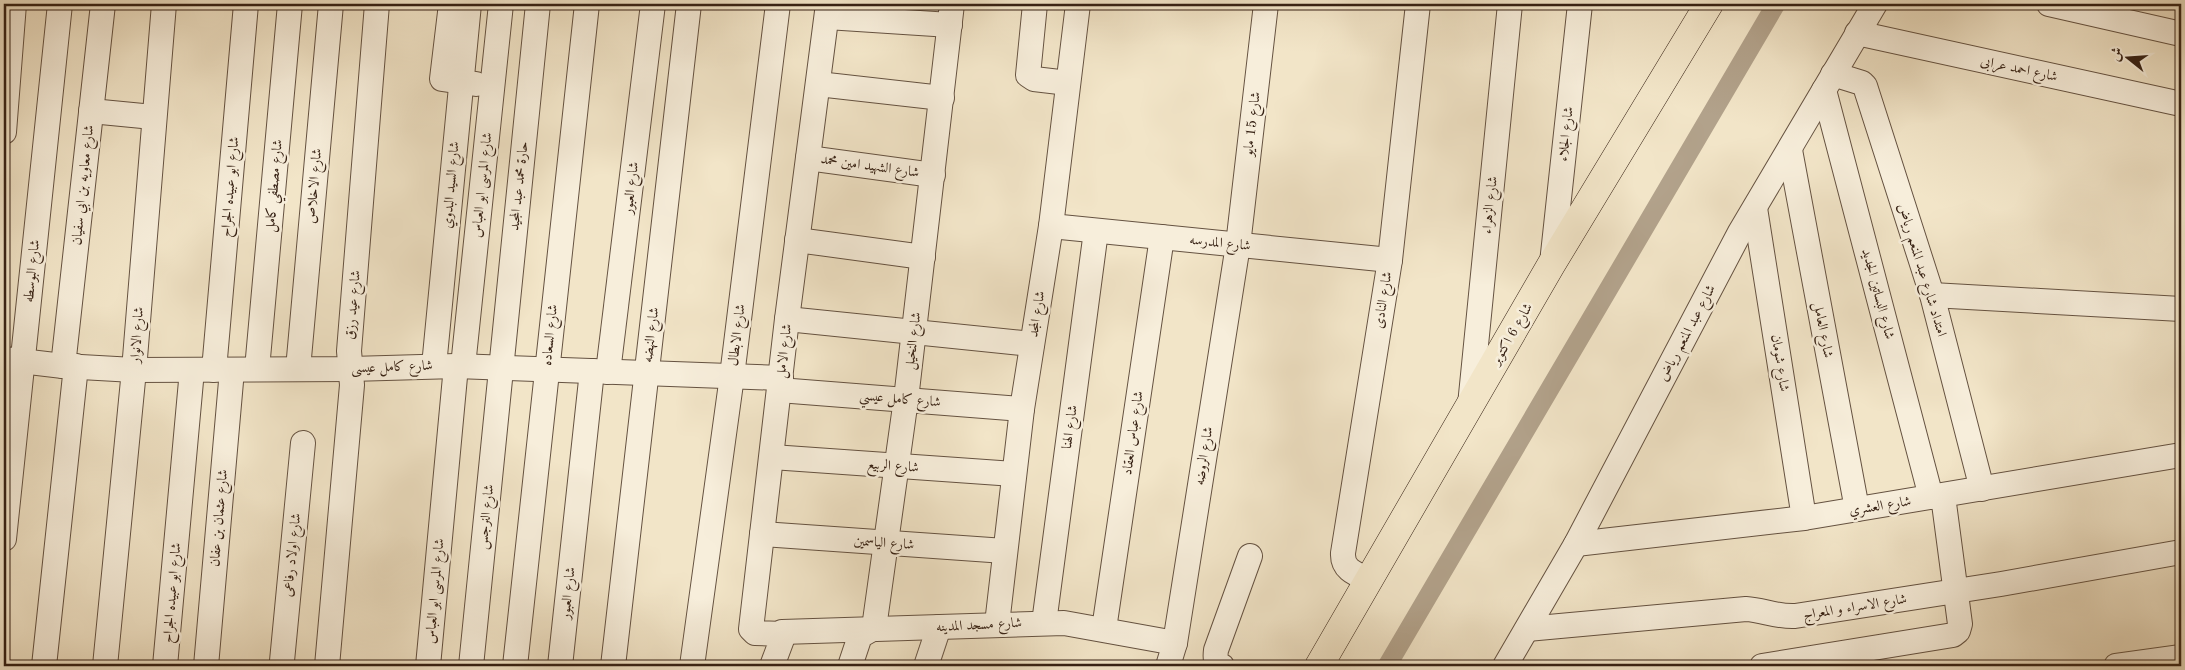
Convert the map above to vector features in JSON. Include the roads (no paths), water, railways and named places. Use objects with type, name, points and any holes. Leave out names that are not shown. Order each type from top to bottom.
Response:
[{"type":"main road","name":"شارع 6 اكتوبر","points":[[1319,666],[1552,265],[1709,4]]},
{"type":"street","points":[[4,132],[14,4]]},
{"type":"street","name":"شارع البوسطه","points":[[4,539],[13,360],[60,4]]},
{"type":"street","name":"شارع معاويه بن ابي سفيان","points":[[44,666],[91,111],[103,4]]},
{"type":"street","name":"شارع الانوار","points":[[105,666],[134,370],[153,118],[164,4]]},
{"type":"street","name":"شارع ابو عبيده الجراح","points":[[165,666],[213,370],[246,4]]},
{"type":"street","name":"شارع مصطفي كامل","points":[[257,369],[290,4]]},
{"type":"street","name":"شارع الاخلاص","points":[[298,369],[331,4]]},
{"type":"street","name":"شارع عيد رزق","points":[[327,666],[352,385],[349,351],[377,4]]},
{"type":"street","points":[[450,4],[442,78],[492,86]]},
{"type":"street","name":"شارع السيد البدوي","points":[[451,366],[461,82],[468,4]]},
{"type":"street","name":"شارع المرسى ابو العباس","points":[[428,666],[451,366],[492,86],[501,4]]},
{"type":"street","name":"حارة محمد عبد المجيد","points":[[501,368],[538,4]]},
{"type":"street","name":"شارع السعاده","points":[[515,666],[587,4]]},
{"type":"street","name":"شارع العبور","points":[[560,666],[653,4]]},
{"type":"street","name":"شارع النهضه","points":[[613,666],[689,4]]},
{"type":"street","name":"شارع الابطال","points":[[692,666],[732,376],[778,4]]},
{"type":"street","points":[[1035,4],[1028,75],[1034,79],[1068,83]]},
{"type":"street","name":"شارع المجد","points":[[997,624],[1022,409],[1051,226],[1078,4]]},
{"type":"street","name":"شارع 15 مايو","points":[[1238,245],[1266,4]]},
{"type":"street","name":"شارع النادى","points":[[1370,580],[1352,572],[1344,564],[1343,558],[1390,260],[1418,4]]},
{"type":"street","name":"شارع الزهراء","points":[[1470,407],[1510,4]]},
{"type":"street","name":"شارع الجلاء","points":[[1552,265],[1580,4]]},
{"type":"street","name":"شارع عبد المنعم رياض","points":[[1505,666],[1576,544],[1755,208],[1875,4]]},
{"type":"street","points":[[2048,4],[2181,34]]},
{"type":"street","points":[[828,10],[951,14]]},
{"type":"street","name":"شارع الامل","points":[[782,632],[756,634],[751,631],[797,240],[828,10]]},
{"type":"street","name":"شارع النخيل","points":[[874,628],[906,400],[951,14]]},
{"type":"street","name":"شارع احمد عرابى","points":[[1857,33],[2181,104]]},
{"type":"street","name":"امتداد شارع عبد المنعم رياض","points":[[1829,82],[1862,83],[1865,86],[1932,295],[1982,489]]},
{"type":"street","name":"شارع البساتين الجديد","points":[[1762,666],[1956,634],[1960,624],[1956,591],[1937,496],[1829,82]]},
{"type":"street","points":[[818,84],[942,98]]},
{"type":"street","points":[[91,111],[153,118]]},
{"type":"street","name":"شارع العامل","points":[[1790,150],[1857,509]]},
{"type":"street","name":"شارع الشهيد امين محمد","points":[[808,158],[933,175]]},
{"type":"street","name":"شارع شومان","points":[[1755,208],[1804,518]]},
{"type":"street","name":"شارع المدرسه","points":[[1051,226],[1390,260]]},
{"type":"street","name":"شارع الهنا","points":[[1044,622],[1096,231]]},
{"type":"street","name":"شارع عباس العقاد","points":[[1104,629],[1162,237]]},
{"type":"street","points":[[797,240],[923,257]]},
{"type":"street","name":"شارع الروضه","points":[[1168,666],[1175,643],[1238,245]]},
{"type":"street","points":[[1932,295],[2181,309]]},
{"type":"street","points":[[788,320],[1032,344]]},
{"type":"street","name":"شارع كامل عيسى","points":[[13,360],[134,370],[350,369],[451,366],[732,376],[780,384]]},
{"type":"street","name":"شارع النرجس","points":[[470,666],[501,368]]},
{"type":"street","name":"شارع عثمان بن عفان","points":[[206,666],[213,370]]},
{"type":"street","name":"شارع كامل عيسي","points":[[780,384],[906,400],[1022,409]]},
{"type":"street","name":"شارع اولاد رفاعى","points":[[283,666],[303,443]]},
{"type":"street","name":"شارع العشري","points":[[1576,544],[1804,518],[2181,454]]},
{"type":"street","name":"شارع الربيع","points":[[772,457],[1014,474]]},
{"type":"street","name":"شارع الياسمين","points":[[762,534],[1005,551]]},
{"type":"street","name":"شارع الاسراء و المعراج","points":[[1527,629],[1746,609],[1760,610],[1784,617],[1795,616],[1956,591],[2181,552]]},
{"type":"street","points":[[1222,666],[1218,664],[1215,658],[1216,650],[1250,556]]},
{"type":"street","name":"شارع مسجد المدينه","points":[[782,632],[874,628],[939,628],[1044,622],[1104,629],[1175,643]]},
{"type":"street","points":[[850,666],[860,636],[874,628]]},
{"type":"street","points":[[926,666],[939,628]]},
{"type":"street","points":[[772,666],[784,636],[782,632]]},
{"type":"street","points":[[2116,666],[2181,657]]},
{"type":"waterway","points":[[1387,666],[1776,4]]}]
